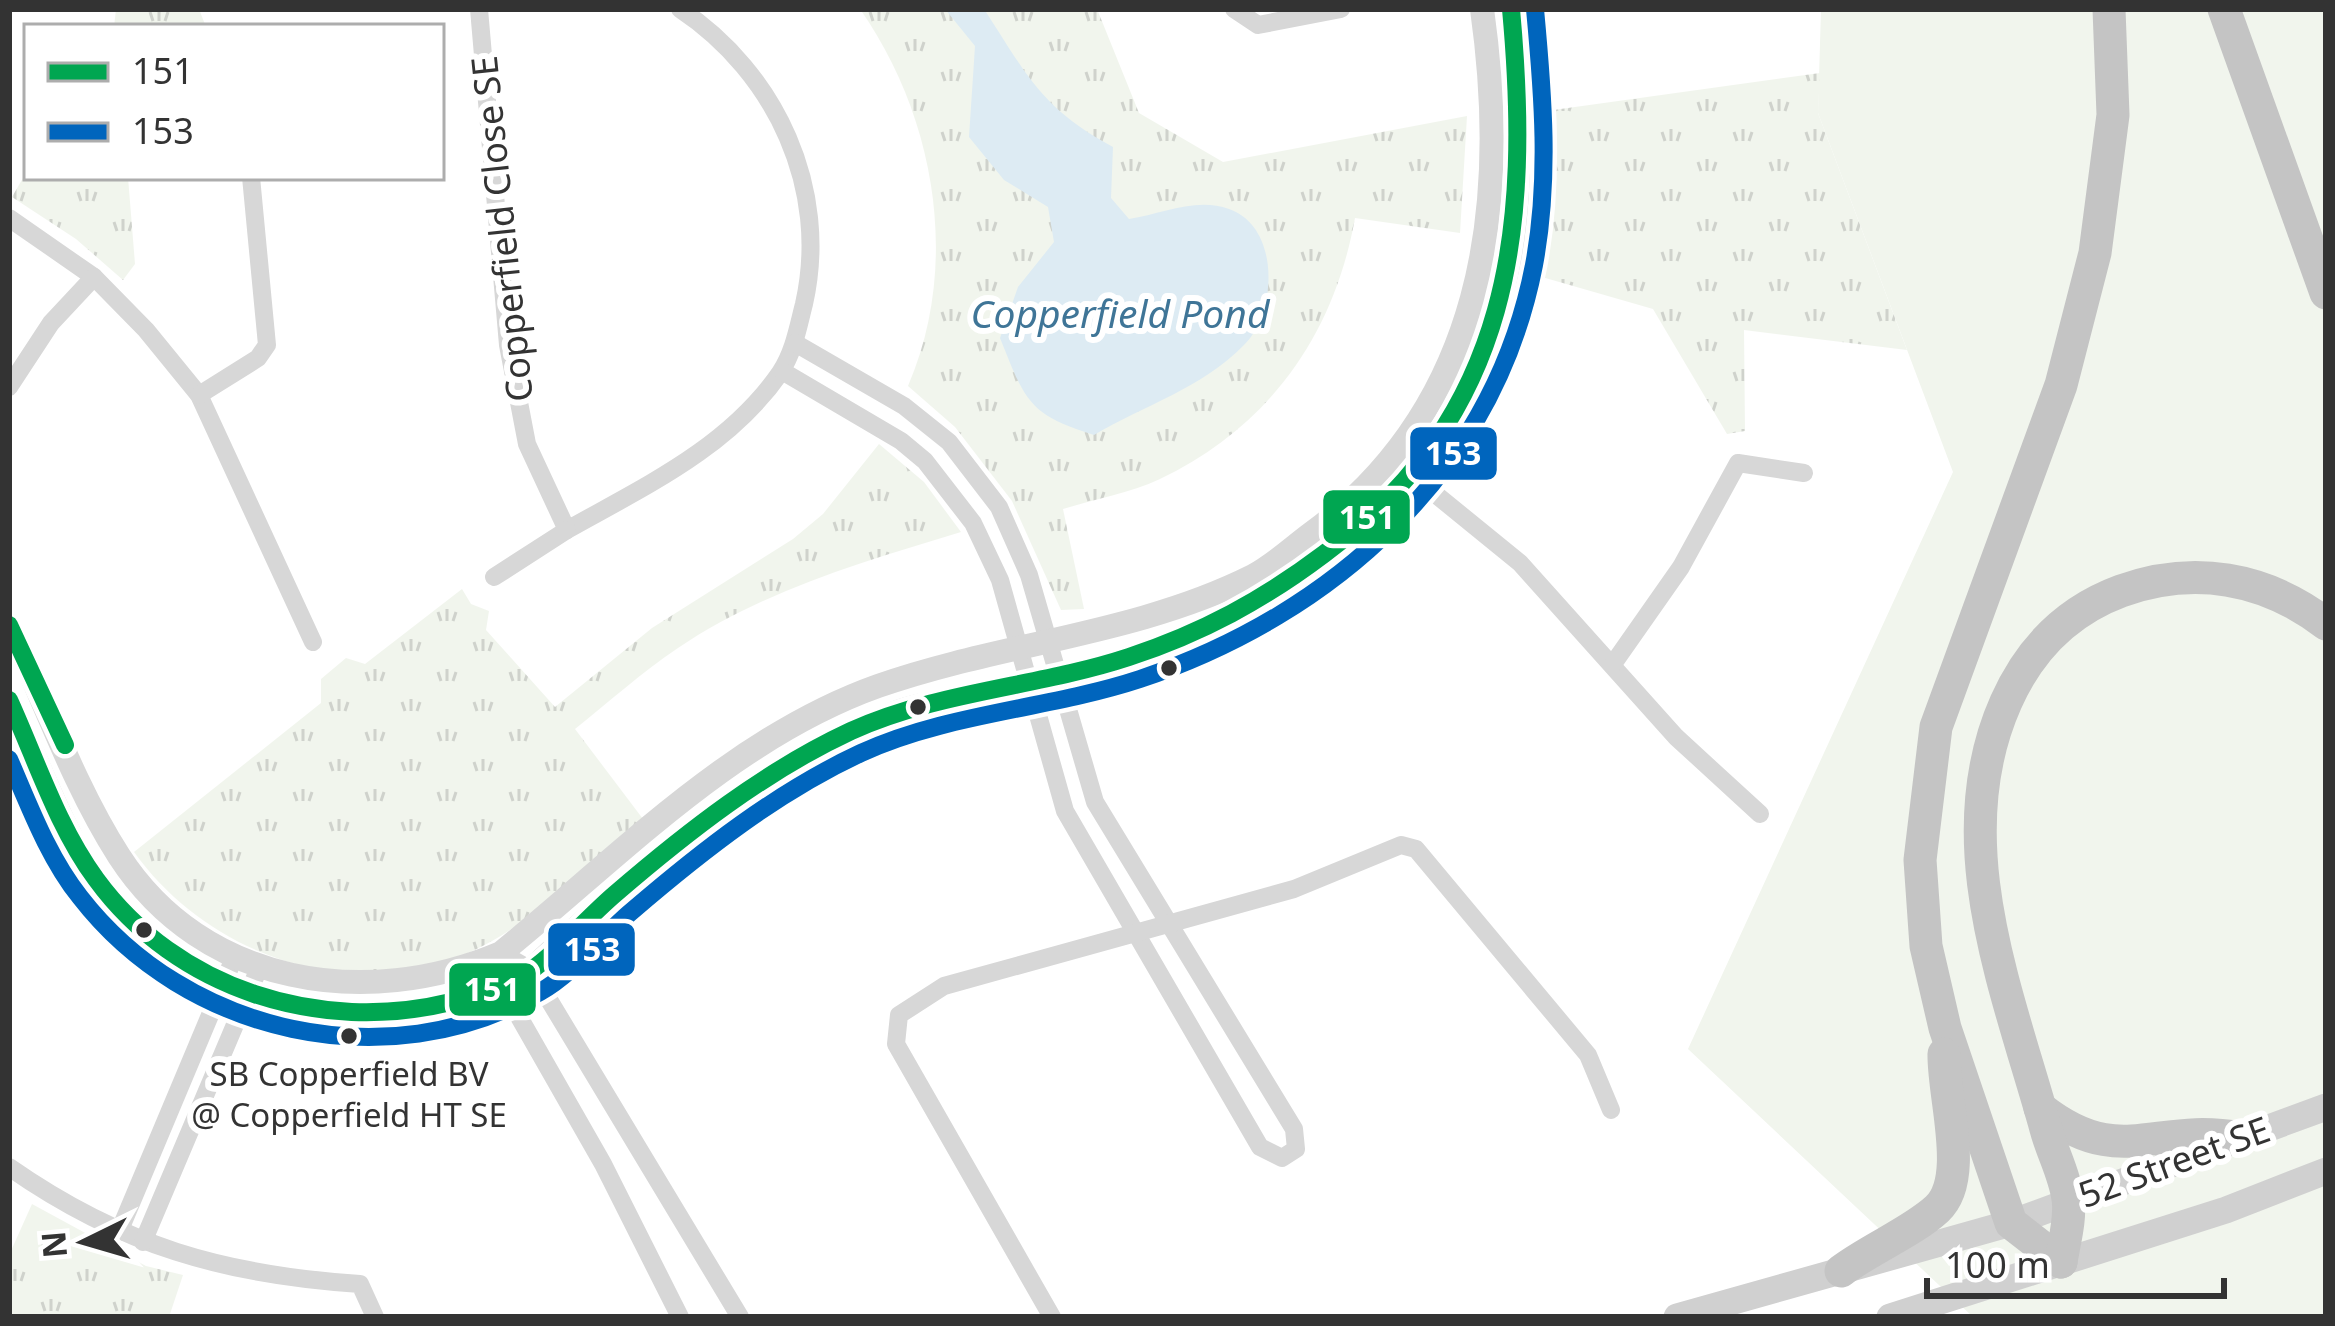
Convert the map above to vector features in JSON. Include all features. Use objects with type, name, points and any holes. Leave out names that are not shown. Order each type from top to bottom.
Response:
[{"type":"highway","points":[[2061,1262],[2011,1223],[1945,1028],[1926,946],[1920,860],[1936,727],[2061,385],[2095,253],[2113,115],[2109,9]]},
{"type":"highway","points":[[2224,9],[2326,293]]},
{"type":"highway","points":[[2061,1262],[2069,1201],[1993,947],[1979,842],[1989,741],[2017,678],[2050,633],[2099,599],[2162,576],[2232,578],[2296,602],[2326,624]]},
{"type":"highway","points":[[1841,1271],[1938,1209],[1952,1185],[1955,1164],[1943,1087],[1945,1028]]},
{"type":"highway","points":[[2040,1108],[2066,1129],[2108,1143],[2208,1132],[2240,1138]]},
{"type":"main road","name":"52 Street SE","points":[[1677,1317],[2011,1223],[2326,1107]]},
{"type":"main road","name":"52 Street SE","points":[[1890,1317],[2226,1210],[2326,1171]]},
{"type":"street","name":"Copperfield Close SE","points":[[479,9],[508,345],[527,444],[567,530]]},
{"type":"street","points":[[494,577],[692,459],[735,425],[782,371],[795,343],[810,275],[807,191],[786,128],[740,57],[680,9]]},
{"type":"street","points":[[1234,9],[1258,25],[1341,9]]},
{"type":"street","points":[[9,625],[119,856],[167,914],[234,958],[259,968],[334,983],[384,986],[428,978],[501,953],[722,772],[806,719],[878,686],[1136,620],[1255,575],[1340,512],[1391,458],[1448,368],[1480,279],[1494,139],[1482,9]]},
{"type":"street","points":[[9,700],[96,881],[145,932],[222,985],[250,996],[363,1014],[458,1001],[502,987],[531,970],[741,795],[789,762],[901,710],[1027,686],[1231,616],[1365,529],[1416,477],[1450,428],[1484,362],[1506,287],[1521,138],[1510,9]]},
{"type":"street","points":[[199,395],[258,358],[267,345],[250,180]]},
{"type":"street","points":[[9,218],[94,277],[199,395],[314,642]]},
{"type":"street","points":[[9,387],[51,323],[94,277]]},
{"type":"street","points":[[782,371],[848,406],[925,461],[974,523],[1000,580],[1066,811],[1132,933],[1260,1147],[1282,1158],[1296,1149],[1294,1129],[1095,802],[1029,575],[999,507],[949,442],[904,406],[795,343]]},
{"type":"street","points":[[1391,458],[1520,563],[1676,737],[1760,814]]},
{"type":"street","points":[[1612,664],[1681,567],[1738,463],[1804,473]]},
{"type":"street","points":[[722,772],[741,795]]},
{"type":"street","points":[[1052,1317],[896,1044],[899,1015],[944,986],[1294,889],[1401,844],[1416,848],[1588,1055],[1611,1110]]},
{"type":"street","points":[[501,953],[531,970],[740,1317]]},
{"type":"street","points":[[501,953],[502,987],[603,1165],[680,1317]]},
{"type":"street","points":[[119,1232],[234,958]]},
{"type":"street","points":[[143,1242],[259,968]]},
{"type":"street","points":[[171,1112],[196,1123]]},
{"type":"street","points":[[9,1167],[119,1232],[206,1265],[277,1279],[360,1284],[375,1317]]},
{"type":"green space","points":[[116,9],[199,9],[205,24],[114,24]]},
{"type":"green space","points":[[860,9],[1097,9],[1139,113],[1223,162],[1467,116],[1460,233],[1355,218],[1331,301],[1313,338],[1264,404],[1234,433],[1160,479],[1063,509],[1084,609],[1061,610],[1012,501],[955,427],[908,386],[924,339],[933,290],[932,192],[907,96]]},
{"type":"green space","points":[[1821,9],[2326,9],[2326,1317],[1973,1317],[1688,1049],[1953,472],[1818,113]]},
{"type":"green space","points":[[1820,73],[1818,113],[1907,350],[1744,330],[1745,431],[1727,434],[1653,309],[1528,273],[1539,112]]},
{"type":"green space","points":[[24,176],[24,180],[128,180],[135,264],[123,280],[76,239],[12,197]]},
{"type":"green space","points":[[879,444],[924,482],[961,532],[815,580],[745,610],[665,657],[575,729],[643,819],[551,900],[492,941],[445,962],[395,972],[346,973],[297,964],[250,947],[206,923],[167,891],[134,852],[321,703],[321,679],[346,658],[365,664],[462,589],[471,604],[489,611],[486,630],[555,707],[652,628],[793,539],[823,514]]},
{"type":"green space","points":[[32,1204],[146,1266],[183,1275],[169,1317],[9,1317],[10,1253]]},
{"type":"water","name":"Copperfield Pond","points":[[945,9],[984,9],[1052,104],[1113,147],[1111,198],[1129,219],[1192,206],[1217,206],[1246,219],[1265,252],[1268,272],[1263,313],[1244,345],[1192,384],[1094,435],[1055,420],[1032,402],[1000,338],[1018,287],[1054,242],[1048,207],[1004,180],[969,137],[975,46]]},
{"type":"transit line","name":"151","points":[[9,700],[58,815],[96,879],[167,950],[209,975],[255,994],[352,1012],[451,1002],[504,985],[544,961],[615,894],[699,826],[819,747],[919,707],[1095,667],[1182,637],[1278,586],[1324,554],[1387,499],[1436,440],[1471,378],[1496,311],[1510,240],[1517,166],[1511,9]]},
{"type":"transit line","name":"153","points":[[9,759],[49,848],[80,897],[124,944],[175,982],[232,1010],[292,1029],[355,1037],[418,1034],[481,1019],[540,992],[713,845],[830,769],[928,729],[1105,689],[1211,651],[1278,616],[1339,574],[1395,525],[1443,469],[1483,407],[1514,339],[1539,233],[1542,105],[1535,9]]},
{"type":"transit line","name":"151","points":[[9,625],[65,745]]},
{"type":"place","name":"SB Copperfield BV @ Copperfield HT SE","points":[[349,1036]]}]
